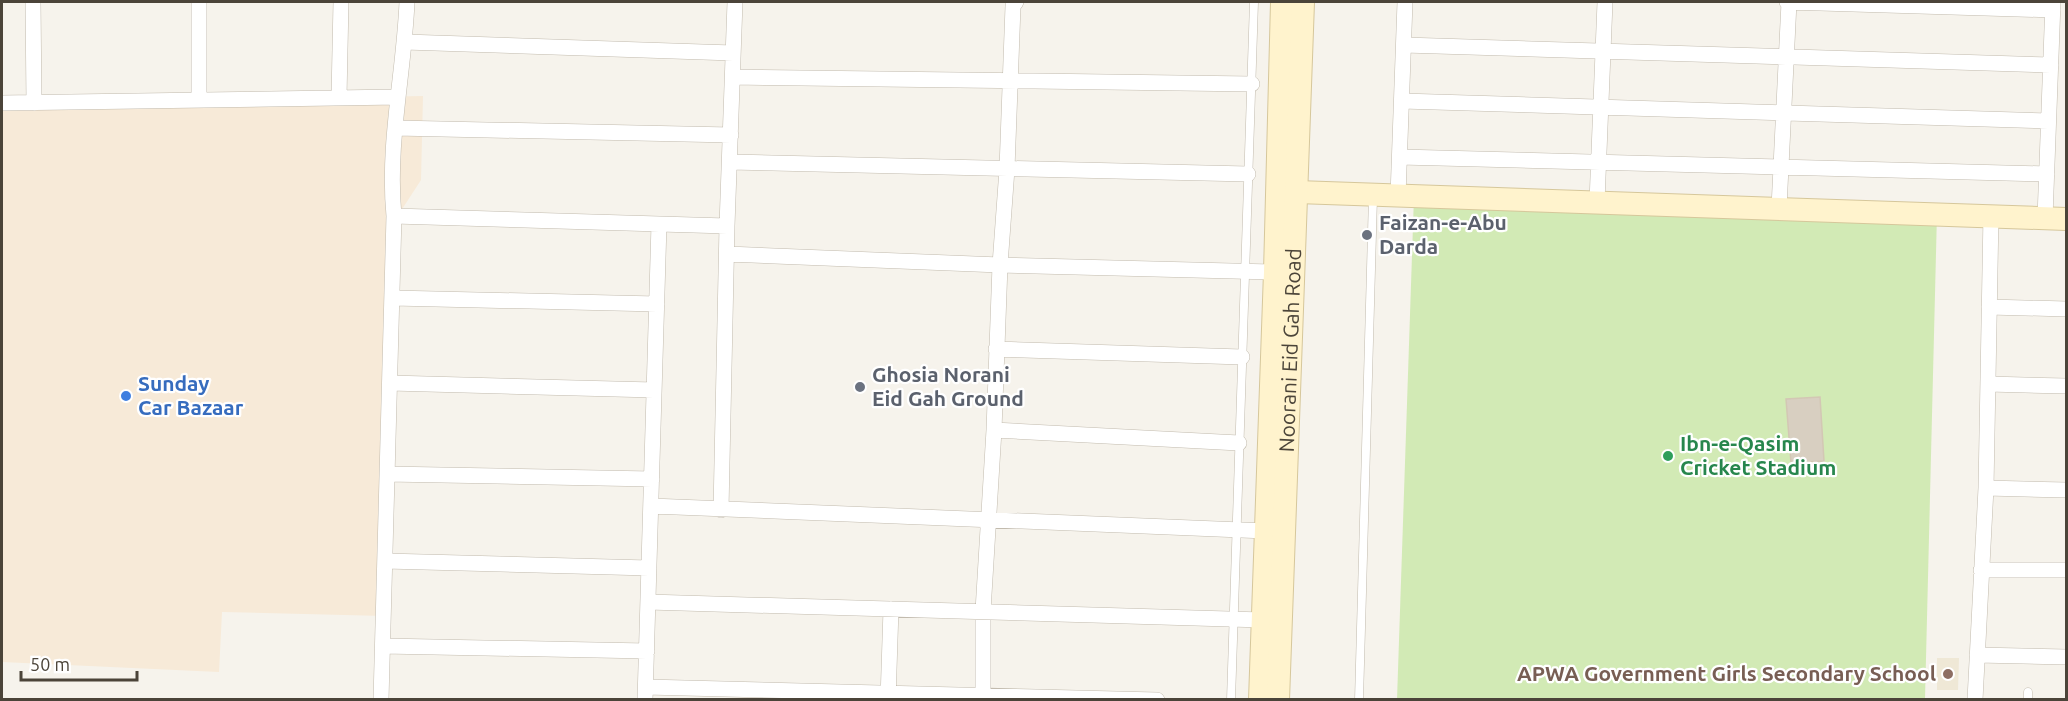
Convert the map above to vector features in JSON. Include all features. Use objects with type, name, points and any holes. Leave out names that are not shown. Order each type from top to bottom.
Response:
[{"type":"main road","name":"Noorani Eid Gah Road","points":[[1260,699],[1282,2]]},
{"type":"main road","name":"Noorani Eid Gah Road","points":[[1278,699],[1303,2]]},
{"type":"main road","points":[[1297,192],[2056,218]]},
{"type":"street","points":[[33,2],[34,103]]},
{"type":"street","points":[[199,2],[199,100]]},
{"type":"street","points":[[339,97],[341,2]]},
{"type":"street","points":[[381,699],[393,298],[392,191],[407,2]]},
{"type":"street","points":[[721,510],[727,226],[735,2]]},
{"type":"street","points":[[983,695],[983,611],[1007,169],[1013,6],[1016,2]]},
{"type":"street","points":[[1398,196],[1406,2]]},
{"type":"street","points":[[1597,202],[1605,2]]},
{"type":"street","points":[[1779,208],[1788,2],[2053,6],[2047,174],[2056,218]]},
{"type":"street","points":[[405,42],[733,53]]},
{"type":"street","points":[[1404,45],[2050,65]]},
{"type":"street","points":[[733,77],[1252,84]]},
{"type":"street","points":[[2,103],[398,97]]},
{"type":"street","points":[[1402,101],[2049,121]]},
{"type":"street","points":[[396,128],[730,135]]},
{"type":"street","points":[[1400,157],[2047,174]]},
{"type":"street","points":[[729,162],[1248,174]]},
{"type":"street","points":[[1975,699],[1986,488],[1991,215]]},
{"type":"street","points":[[394,216],[727,226]]},
{"type":"street","points":[[659,225],[645,693],[983,695],[1156,699]]},
{"type":"street","points":[[727,254],[1000,265],[1275,272]]},
{"type":"street","points":[[393,298],[657,304]]},
{"type":"street","points":[[1989,307],[2067,309]]},
{"type":"street","points":[[996,348],[1242,357]]},
{"type":"street","points":[[390,383],[654,390]]},
{"type":"street","points":[[1988,384],[2067,386]]},
{"type":"street","points":[[994,430],[1239,443]]},
{"type":"street","points":[[387,474],[652,479]]},
{"type":"street","points":[[1986,488],[2067,490]]},
{"type":"street","points":[[651,506],[1266,531]]},
{"type":"street","points":[[385,561],[649,568]]},
{"type":"street","points":[[1981,570],[2067,570]]},
{"type":"street","points":[[648,602],[1263,620]]},
{"type":"street","points":[[888,696],[891,609]]},
{"type":"street","points":[[383,646],[647,651]]},
{"type":"street","points":[[1977,655],[2067,657]]},
{"type":"lane","points":[[1231,699],[1254,2]]},
{"type":"lane","points":[[1359,699],[1373,194]]},
{"type":"shaded area","points":[[423,96],[421,180],[395,220],[384,616],[222,612],[219,672],[2,662],[2,104]]},
{"type":"shaded area","name":"APWA Government Girls Secondary School","points":[[1937,658],[1959,658],[1958,690],[1937,690]]},
{"type":"green space","name":"Ibn-e-Qasim Cricket Stadium","points":[[1414,196],[1937,213],[1925,699],[1397,700]]},
{"type":"building","points":[[1820,397],[1824,461],[1791,463],[1786,399]]},
{"type":"place","name":"Faizan-e-Abu Darda","points":[[1367,235]]},
{"type":"place","name":"Ghosia Norani Eid Gah Ground","points":[[860,387]]},
{"type":"place","name":"Sunday Car Bazaar","points":[[126,396]]},
{"type":"place","name":"Ibn-e-Qasim Cricket Stadium","points":[[1668,456]]},
{"type":"place","name":"APWA Government Girls Secondary School","points":[[1948,674]]}]
